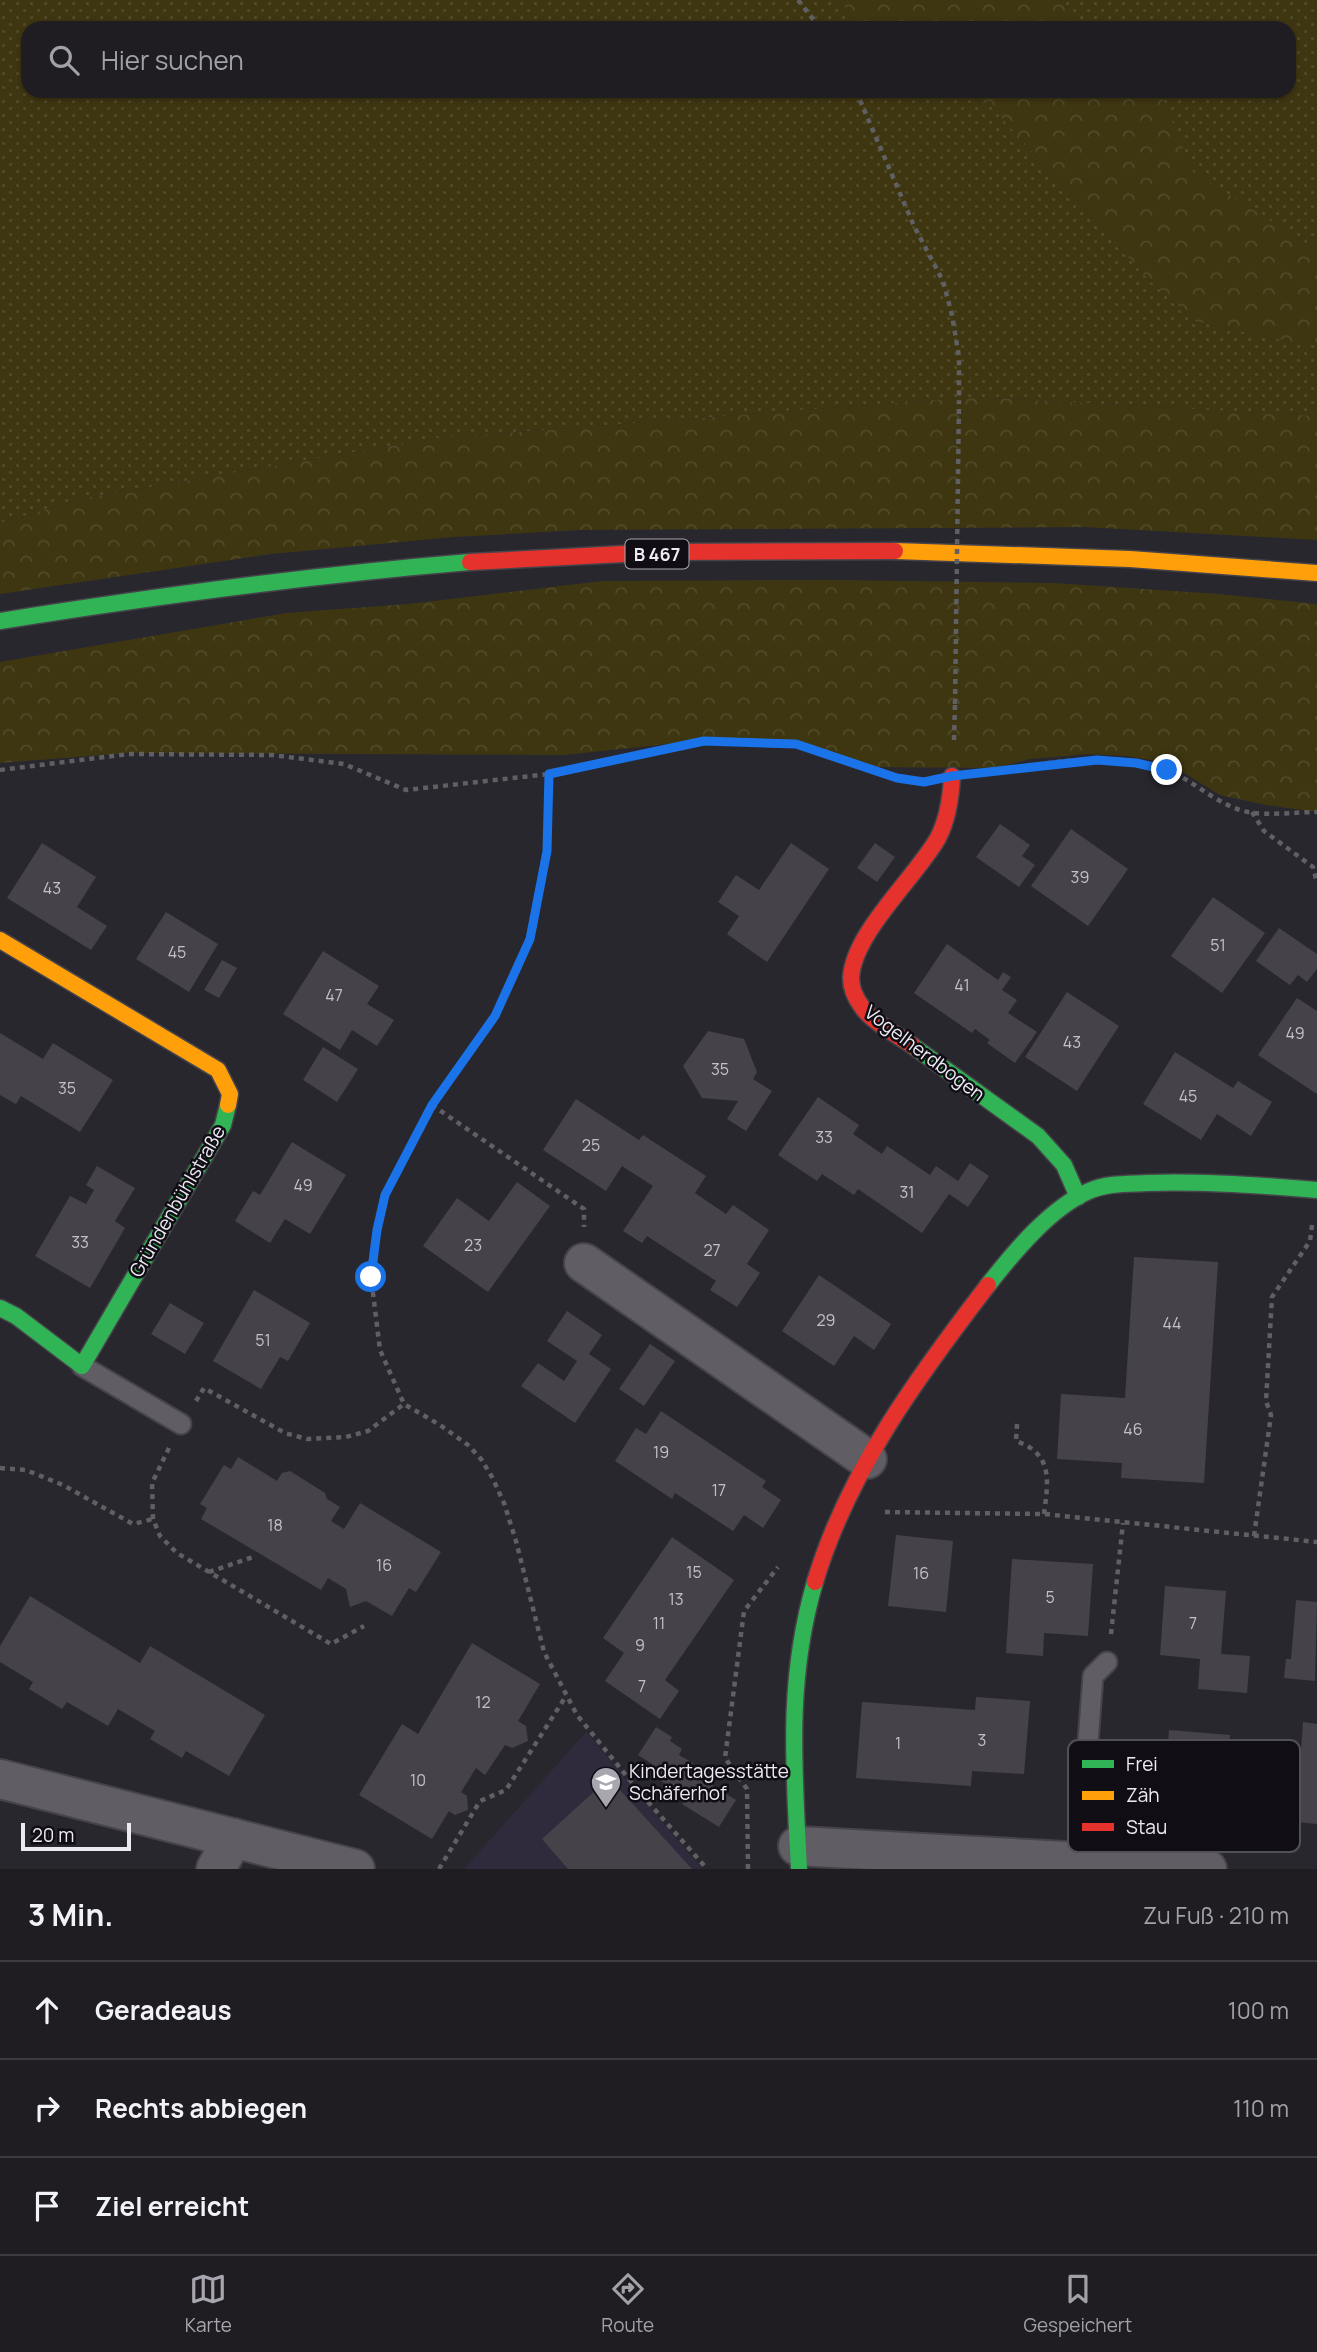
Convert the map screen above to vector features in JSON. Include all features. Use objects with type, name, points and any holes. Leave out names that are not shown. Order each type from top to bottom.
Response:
[{"type":"street","name":"B 467","points":[[0,621],[114,602],[286,580],[581,556],[834,550],[945,552],[1098,556],[1317,573]]},
{"type":"street","name":"Vogelherdbogen","points":[[952,776],[951,799],[938,838],[862,943],[851,972],[853,995],[864,1011],[1038,1136],[1064,1165],[1077,1197]]},
{"type":"street","name":"Gründenbühlstraße","points":[[0,940],[218,1070],[230,1094],[223,1125],[82,1366]]},
{"type":"street","points":[[1206,1869],[1079,1861],[798,1857],[792,1727],[797,1662],[810,1599],[841,1514],[867,1459],[898,1410],[1016,1249],[1077,1197],[1095,1189],[1118,1184],[1223,1184],[1316,1190]]},
{"type":"street","points":[[584,1263],[867,1459]]},
{"type":"street","points":[[0,1308],[16,1316],[82,1366]]},
{"type":"street","points":[[0,1779],[225,1854],[355,1869]]},
{"type":"lane","points":[[82,1366],[181,1424]]},
{"type":"lane","points":[[1088,1740],[1093,1676],[1107,1662]]},
{"type":"lane","points":[[1079,1861],[1080,1852]]},
{"type":"path","points":[[798,0],[814,21]]},
{"type":"path","points":[[859,98],[914,226],[943,281],[953,315],[959,357],[955,704]]},
{"type":"path","points":[[0,770],[129,754],[272,755],[344,764],[406,790],[549,774],[704,741],[796,744],[897,778],[924,782],[952,776],[1097,760],[1136,763],[1167,770],[1215,797],[1252,812],[1317,812]]},
{"type":"path","points":[[549,774],[547,851],[530,939],[495,1016],[432,1105],[385,1195],[371,1277],[380,1350],[404,1404],[468,1445],[481,1459],[492,1478],[504,1503],[516,1541],[544,1652],[578,1715],[634,1785],[708,1869]]},
{"type":"path","points":[[1252,812],[1264,831],[1313,867],[1317,883]]},
{"type":"path","points":[[432,1105],[584,1209],[584,1263]]},
{"type":"path","points":[[1254,1536],[1271,1415],[1266,1401],[1272,1297],[1310,1241],[1316,1190]]},
{"type":"path","points":[[364,1626],[331,1644],[177,1553],[160,1536],[153,1519],[152,1483],[181,1424],[204,1388],[285,1433],[307,1439],[346,1437],[368,1431],[404,1404]]},
{"type":"path","points":[[1017,1424],[1016,1441],[1027,1445],[1044,1461],[1048,1480],[1044,1514]]},
{"type":"path","points":[[0,1468],[26,1470],[63,1485],[133,1524],[153,1519]]},
{"type":"path","points":[[841,1514],[1044,1514],[1317,1542]]},
{"type":"path","points":[[1107,1662],[1123,1523]]},
{"type":"path","points":[[208,1573],[256,1556]]},
{"type":"path","points":[[748,1869],[747,1790],[726,1758],[729,1731],[744,1611],[786,1558]]},
{"type":"path","points":[[439,1869],[480,1801],[506,1790],[566,1695]]},
{"type":"shaded area","points":[[586,1732],[702,1869],[464,1869]]},
{"type":"green space","points":[[0,0],[839,0],[856,21],[21,21],[21,98],[975,98],[992,107],[1149,280],[1195,321],[1306,345],[1317,345],[1317,416],[974,397],[438,438],[86,498],[0,523]]},
{"type":"green space","points":[[839,0],[1064,0],[1070,21],[856,21]]},
{"type":"green space","points":[[1064,0],[1317,0],[1317,250],[1192,172],[1162,98],[1296,98],[1296,21],[1070,21]]},
{"type":"green space","points":[[975,98],[1162,98],[1193,172],[1317,250],[1317,345],[1306,345],[1195,321],[1149,280],[992,107]]},
{"type":"green space","points":[[974,397],[1317,416],[1317,540],[1085,527],[580,530],[454,537],[271,554],[0,594],[0,523],[86,498],[438,438]]},
{"type":"green space","points":[[602,581],[1053,583],[1219,594],[1317,604],[1317,812],[1220,795],[1168,763],[1127,756],[1089,754],[1029,759],[997,768],[871,767],[795,744],[705,740],[564,755],[129,753],[0,763],[0,662],[286,613],[408,604]]},
{"type":"building","points":[[1000,824],[1030,845],[1022,856],[1035,865],[1019,887],[976,857]]},
{"type":"building","points":[[1071,829],[1128,869],[1088,926],[1031,886]]},
{"type":"building","points":[[42,843],[96,877],[77,907],[107,926],[91,950],[7,898]]},
{"type":"building","points":[[791,843],[829,869],[767,962],[727,934],[739,916],[718,902],[736,875],[759,890]]},
{"type":"building","points":[[875,843],[895,857],[877,882],[857,868]]},
{"type":"building","points":[[1213,897],[1265,933],[1222,993],[1171,956]]},
{"type":"building","points":[[166,912],[218,944],[189,992],[136,959]]},
{"type":"building","points":[[1279,928],[1317,954],[1317,969],[1307,982],[1298,975],[1290,985],[1256,961]]},
{"type":"building","points":[[947,944],[998,980],[1003,972],[1011,977],[1002,990],[1017,1000],[1008,1013],[1037,1032],[1015,1063],[987,1043],[990,1040],[975,1029],[972,1033],[914,993]]},
{"type":"building","points":[[323,951],[379,986],[367,1004],[394,1020],[377,1046],[352,1030],[340,1050],[283,1014]]},
{"type":"building","points":[[222,960],[237,968],[219,998],[204,990]]},
{"type":"building","points":[[1067,992],[1119,1026],[1077,1091],[1025,1057]]},
{"type":"building","points":[[1297,998],[1317,1011],[1317,1094],[1258,1055]]},
{"type":"building","points":[[708,1031],[744,1039],[757,1072],[753,1079],[772,1091],[746,1131],[727,1119],[738,1101],[702,1098],[683,1066]]},
{"type":"building","points":[[0,1033],[43,1059],[53,1043],[113,1080],[80,1132],[21,1096],[16,1104],[0,1095]]},
{"type":"building","points":[[323,1047],[358,1069],[337,1102],[303,1080]]},
{"type":"building","points":[[1175,1052],[1233,1088],[1238,1081],[1272,1102],[1251,1136],[1217,1114],[1201,1140],[1143,1104]]},
{"type":"building","points":[[818,1097],[859,1125],[853,1134],[882,1154],[887,1146],[930,1175],[936,1166],[958,1181],[970,1163],[989,1176],[968,1207],[949,1194],[922,1233],[858,1189],[854,1195],[822,1174],[817,1181],[778,1155]]},
{"type":"building","points":[[576,1099],[639,1140],[643,1135],[706,1176],[695,1193],[726,1214],[733,1205],[769,1230],[747,1264],[760,1273],[737,1307],[710,1290],[716,1281],[647,1236],[642,1243],[623,1231],[653,1186],[622,1166],[606,1191],[543,1150]]},
{"type":"building","points":[[292,1142],[346,1175],[310,1234],[285,1219],[270,1243],[235,1221],[253,1191],[260,1195]]},
{"type":"building","points":[[97,1166],[135,1188],[115,1221],[125,1228],[90,1288],[35,1256],[70,1196],[86,1204],[94,1190],[86,1185]]},
{"type":"building","points":[[517,1182],[550,1206],[488,1292],[423,1246],[457,1198],[489,1221]]},
{"type":"building","points":[[1134,1257],[1218,1262],[1204,1483],[1121,1478],[1122,1463],[1057,1459],[1061,1394],[1125,1398]]},
{"type":"building","points":[[819,1275],[891,1324],[874,1350],[854,1336],[834,1366],[782,1331]]},
{"type":"building","points":[[254,1290],[310,1323],[288,1361],[280,1357],[261,1389],[213,1361]]},
{"type":"building","points":[[170,1303],[204,1323],[185,1354],[151,1334]]},
{"type":"building","points":[[567,1311],[602,1335],[589,1354],[611,1369],[575,1423],[521,1386],[538,1363],[564,1381],[577,1361],[547,1341]]},
{"type":"building","points":[[650,1344],[675,1361],[644,1406],[619,1389]]},
{"type":"building","points":[[661,1411],[766,1481],[762,1487],[781,1500],[763,1528],[744,1515],[733,1531],[675,1493],[672,1499],[615,1461],[636,1428],[646,1434]]},
{"type":"building","points":[[238,1457],[277,1481],[282,1473],[290,1471],[325,1493],[327,1499],[340,1507],[331,1521],[344,1529],[360,1503],[441,1552],[416,1592],[409,1588],[392,1616],[366,1601],[350,1607],[346,1589],[328,1578],[321,1590],[201,1519],[207,1508],[200,1504],[224,1465],[231,1469]]},
{"type":"building","points":[[896,1535],[953,1541],[946,1612],[888,1606]]},
{"type":"building","points":[[672,1537],[734,1580],[665,1680],[679,1691],[660,1719],[605,1681],[624,1653],[603,1638]]},
{"type":"building","points":[[1012,1559],[1093,1564],[1088,1636],[1044,1633],[1043,1656],[1006,1653]]},
{"type":"building","points":[[1165,1586],[1226,1591],[1221,1654],[1250,1656],[1247,1693],[1198,1689],[1200,1659],[1160,1655]]},
{"type":"building","points":[[30,1596],[140,1663],[150,1646],[265,1715],[229,1776],[186,1751],[182,1758],[150,1739],[155,1731],[118,1709],[108,1726],[67,1702],[62,1709],[29,1689],[33,1682],[0,1662],[0,1646]]},
{"type":"building","points":[[1296,1600],[1317,1602],[1315,1681],[1284,1678],[1286,1659],[1291,1659]]},
{"type":"building","points":[[472,1643],[540,1684],[518,1721],[526,1726],[528,1741],[512,1748],[505,1745],[485,1775],[476,1768],[461,1792],[467,1796],[468,1810],[455,1815],[449,1811],[432,1839],[359,1795],[402,1724],[418,1734]]},
{"type":"building","points":[[976,1697],[1030,1701],[1024,1774],[972,1771],[971,1786],[856,1778],[862,1702],[975,1710]]},
{"type":"building","points":[[1303,1722],[1317,1724],[1317,1824],[1300,1822]]},
{"type":"building","points":[[656,1727],[672,1737],[670,1741],[682,1749],[679,1755],[693,1763],[691,1767],[704,1775],[702,1779],[736,1800],[719,1827],[682,1804],[685,1800],[660,1780],[662,1776],[650,1768],[652,1764],[638,1755]]},
{"type":"building","points":[[1169,1730],[1230,1735],[1229,1740],[1168,1740]]},
{"type":"building","name":"Kindertagesstätte Schäferhof","points":[[609,1778],[692,1869],[568,1869],[542,1839]]},
{"type":"traffic: fast","points":[[0,621],[235,587],[470,562]]},
{"type":"traffic: fast","points":[[913,1046],[1038,1136],[1064,1165],[1078,1197]]},
{"type":"traffic: fast","points":[[0,1308],[16,1316],[82,1366],[223,1125],[228,1105]]},
{"type":"traffic: fast","points":[[988,1285],[1021,1245],[1060,1208],[1096,1188],[1125,1184],[1189,1183],[1317,1190]]},
{"type":"traffic: fast","points":[[799,1869],[794,1725],[800,1654],[815,1582]]},
{"type":"traffic: slow","points":[[895,551],[1130,559],[1317,573]]},
{"type":"traffic: slow","points":[[0,940],[218,1070],[230,1094],[228,1105]]},
{"type":"traffic: jam","points":[[470,562],[661,552],[895,551]]},
{"type":"traffic: jam","points":[[913,1046],[866,1012],[856,997],[851,978],[854,961],[862,943],[938,838],[948,808],[952,776]]},
{"type":"traffic: jam","points":[[815,1582],[846,1501],[866,1463],[912,1389],[988,1285]]},
{"type":"place","name":"Kindertagesstätte Schäferhof","points":[[606,1809]]},
{"type":"route","points":[[371,1277],[385,1195],[432,1105],[495,1016],[530,939],[547,851],[549,774],[704,741],[796,744],[897,778],[924,782],[1030,765],[1097,760],[1136,763],[1167,770]]}]
